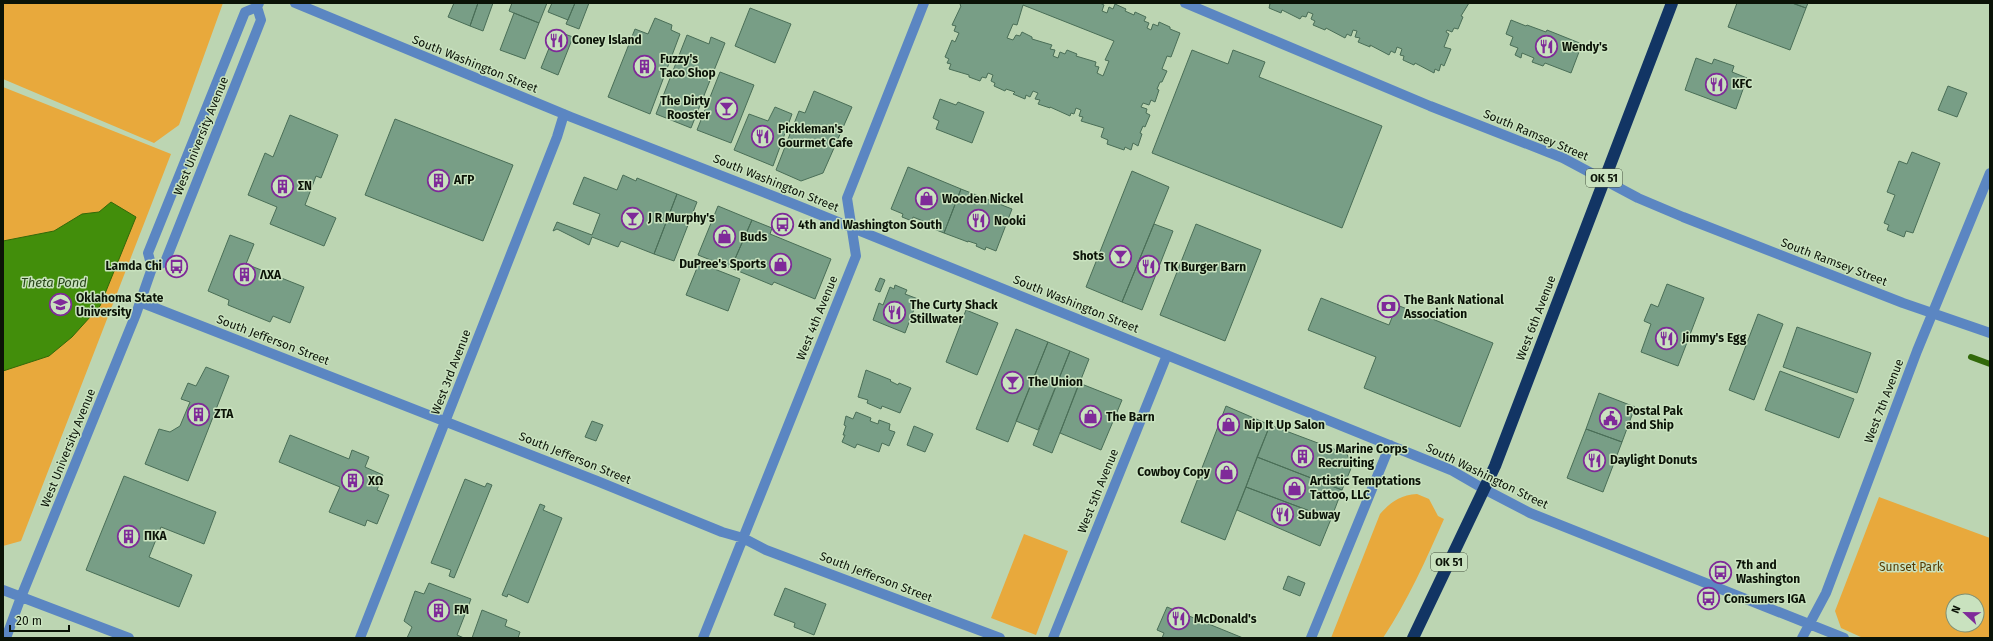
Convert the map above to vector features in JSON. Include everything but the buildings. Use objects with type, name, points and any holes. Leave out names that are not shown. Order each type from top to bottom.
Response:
[{"type":"highway","name":"West 6th Avenue","points":[[1413,638],[1484,489],[1500,451],[1603,179],[1672,3]]},
{"type":"street","name":"South Washington Street","points":[[295,3],[564,114],[851,227],[1451,470],[1530,513],[1844,638]]},
{"type":"street","name":"West 4th Avenue","points":[[703,638],[856,256],[847,198],[924,3]]},
{"type":"street","name":"South Ramsey Street","points":[[1185,3],[1430,106],[1563,158],[1638,198],[1683,218],[1932,313],[1990,333]]},
{"type":"street","name":"West University Avenue","points":[[6,638],[21,597],[140,302],[152,268],[148,253],[245,12],[258,5],[261,20],[165,262],[152,268]]},
{"type":"street","name":"West 3rd Avenue","points":[[360,638],[557,137],[564,114]]},
{"type":"street","name":"West 7th Avenue","points":[[1802,638],[1826,593],[1932,313],[1990,172]]},
{"type":"street","name":"South Jefferson Street","points":[[140,302],[597,481],[722,532],[743,538],[766,550],[1000,638]]},
{"type":"street","name":"West 5th Avenue","points":[[1053,638],[1167,355]]},
{"type":"street","points":[[1311,638],[1390,445]]},
{"type":"street","points":[[3,590],[129,638]]},
{"type":"green space","points":[[3,3],[223,3],[179,125],[154,143],[3,79]]},
{"type":"green space","name":"Oklahoma State University","points":[[3,87],[171,154],[21,541],[3,546]]},
{"type":"green space","points":[[1417,494],[1429,499],[1438,516],[1444,519],[1401,609],[1383,638],[1331,638],[1380,514],[1396,500]]},
{"type":"green space","name":"Sunset Park","points":[[1879,497],[1990,538],[1990,638],[1863,638],[1841,628],[1835,611]]},
{"type":"green space","points":[[1024,534],[1068,551],[1036,635],[991,618]]},
{"type":"water","name":"Theta Pond","points":[[111,202],[136,217],[100,306],[72,337],[49,356],[3,371],[3,241],[54,231],[82,214],[99,212]]},
{"type":"waterway","points":[[1971,357],[1990,364]]},
{"type":"place","name":"Coney Island","points":[[557,40]]},
{"type":"place","name":"Wendy's","points":[[1547,47]]},
{"type":"place","name":"Fuzzy's Taco Shop","points":[[644,66]]},
{"type":"place","name":"KFC","points":[[1716,84]]},
{"type":"place","name":"The Dirty Rooster","points":[[726,108]]},
{"type":"place","name":"Pickleman's Gourmet Cafe","points":[[762,136]]},
{"type":"place","name":"AΓP","points":[[439,180]]},
{"type":"place","name":"ΣN","points":[[282,186]]},
{"type":"place","name":"Wooden Nickel","points":[[926,199]]},
{"type":"place","name":"J R Murphy's","points":[[633,218]]},
{"type":"place","name":"Nooki","points":[[978,221]]},
{"type":"place","name":"4th and Washington South","points":[[783,225]]},
{"type":"place","name":"Buds","points":[[725,237]]},
{"type":"place","name":"Shots","points":[[1120,256]]},
{"type":"place","name":"DuPree's Sports","points":[[781,264]]},
{"type":"place","name":"Lamda Chi","points":[[177,266]]},
{"type":"place","name":"TK Burger Barn","points":[[1148,267]]},
{"type":"place","name":"ΛXA","points":[[245,275]]},
{"type":"place","name":"Oklahoma State University","points":[[60,305]]},
{"type":"place","name":"The Bank National Association","points":[[1388,307]]},
{"type":"place","name":"The Curty Shack Stillwater","points":[[894,312]]},
{"type":"place","name":"Jimmy's Egg","points":[[1667,338]]},
{"type":"place","name":"The Union","points":[[1013,382]]},
{"type":"place","name":"ΖΤΑ","points":[[199,414]]},
{"type":"place","name":"The Barn","points":[[1091,417]]},
{"type":"place","name":"Postal Pak and Ship","points":[[1611,418]]},
{"type":"place","name":"Nip It Up Salon","points":[[1229,425]]},
{"type":"place","name":"US Marine Corps Recruiting","points":[[1303,456]]},
{"type":"place","name":"Daylight Donuts","points":[[1595,460]]},
{"type":"place","name":"Cowboy Copy","points":[[1226,472]]},
{"type":"place","name":"XΩ","points":[[353,481]]},
{"type":"place","name":"Artistic Temptations Tattoo, LLC","points":[[1294,488]]},
{"type":"place","name":"Subway","points":[[1283,515]]},
{"type":"place","name":"ΠΚΑ","points":[[129,536]]},
{"type":"place","name":"7th and Washington","points":[[1721,572]]},
{"type":"place","name":"Consumers IGA","points":[[1709,599]]},
{"type":"place","name":"FM","points":[[438,610]]},
{"type":"place","name":"McDonald's","points":[[1179,619]]}]
